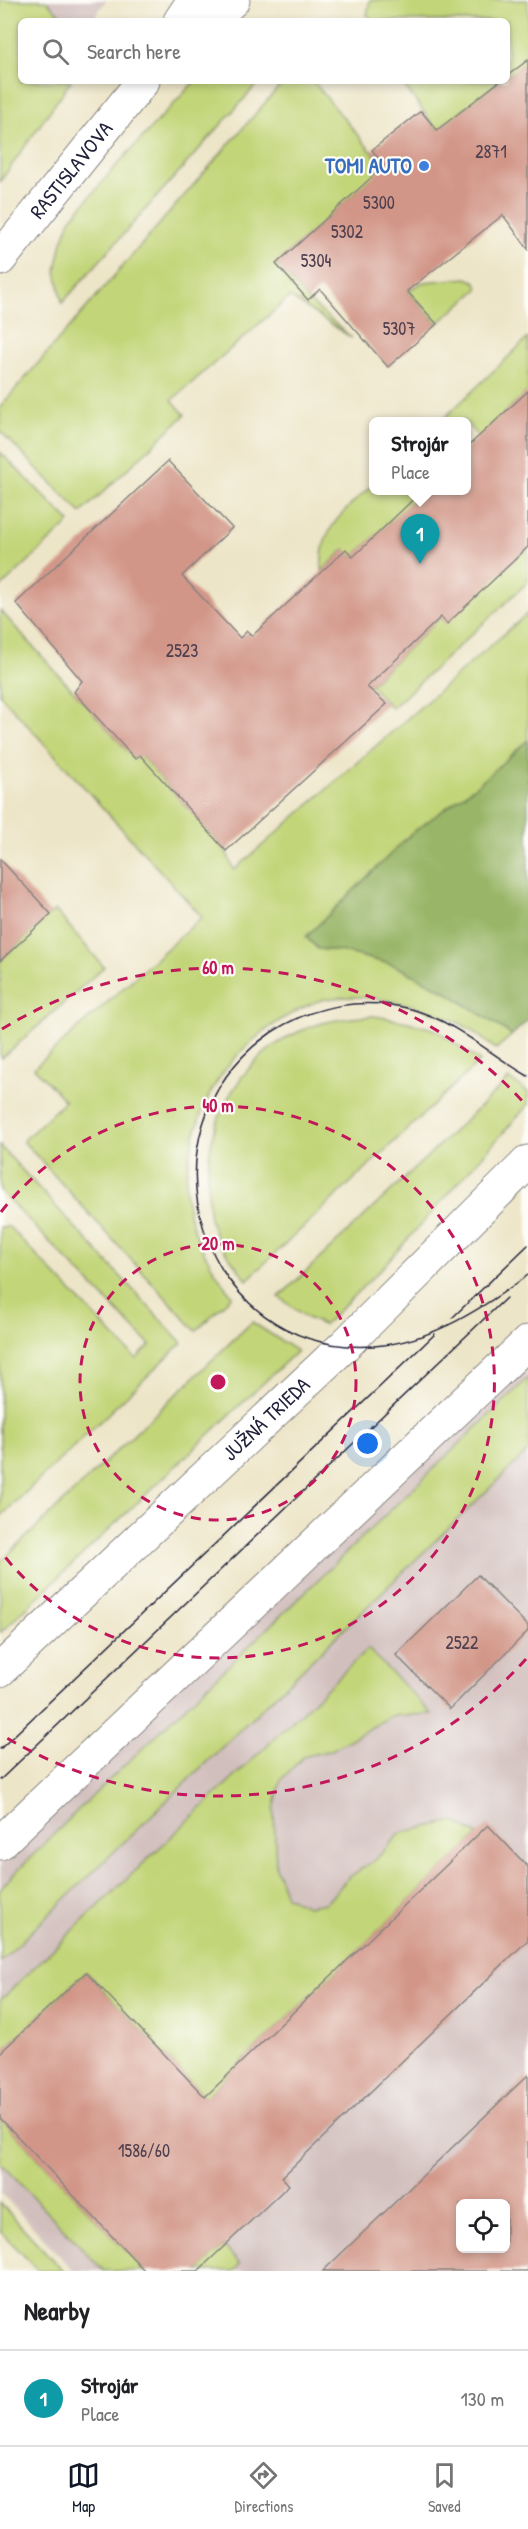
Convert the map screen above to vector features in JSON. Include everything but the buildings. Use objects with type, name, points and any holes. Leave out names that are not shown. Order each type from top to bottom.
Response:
[{"type":"street","points":[[182,18],[194,0]]},
{"type":"street","points":[[213,18],[233,0]]},
{"type":"street","name":"RASTISLAVOVA","points":[[0,259],[140,84]]},
{"type":"street","name":"JUŽNÁ TRIEDA","points":[[0,1670],[345,1346],[528,1162]]},
{"type":"street","points":[[0,1843],[528,1342]]},
{"type":"shaded area","points":[[46,0],[106,0],[94,18],[63,18]]},
{"type":"shaded area","points":[[512,1358],[528,1374],[528,2271],[74,2271],[0,2192],[0,1843]]},
{"type":"green space","points":[[0,0],[46,0],[63,18],[18,18],[18,84],[69,84],[0,182]]},
{"type":"green space","points":[[370,0],[528,0],[528,60],[510,74],[510,18],[370,18],[367,15]]},
{"type":"green space","points":[[192,84],[257,84],[62,303],[56,270],[70,220],[115,167]]},
{"type":"green space","points":[[281,84],[315,84],[396,181],[370,179],[276,264],[308,300],[352,338],[290,297],[172,400],[185,415],[81,513],[0,431],[0,407]]},
{"type":"green space","points":[[403,84],[496,84],[437,130]]},
{"type":"green space","points":[[467,278],[476,282],[478,289],[437,324],[408,291],[423,282]]},
{"type":"green space","points":[[528,338],[528,391],[479,437],[471,428],[471,417],[445,417]]},
{"type":"green space","points":[[0,452],[70,522],[0,588]]},
{"type":"green space","points":[[369,488],[369,495],[419,495],[353,557],[345,549],[322,571],[324,543],[344,512]]},
{"type":"green space","points":[[528,547],[528,582],[392,708],[370,685],[441,617],[446,623]]},
{"type":"green space","points":[[0,610],[134,758],[140,755],[226,851],[234,870],[528,613],[528,740],[480,783],[412,833],[306,937],[318,949],[340,951],[394,965],[445,991],[512,1035],[496,1049],[463,1025],[432,1012],[396,1002],[343,997],[321,1000],[285,1017],[235,1057],[212,1089],[197,1127],[188,1162],[186,1196],[193,1228],[210,1264],[232,1296],[196,1331],[23,1141],[65,1101],[34,1068],[202,917],[0,695]]},
{"type":"green space","points":[[528,740],[528,1020],[512,1035],[445,991],[394,965],[340,951],[318,949],[306,937],[412,833],[480,783]]},
{"type":"green space","points":[[55,910],[104,967],[2,1058],[0,1055],[0,961]]},
{"type":"green space","points":[[374,1016],[436,1030],[480,1061],[247,1280],[227,1254],[212,1226],[210,1217],[209,1159],[222,1111],[248,1069],[266,1052],[287,1038],[326,1022]]},
{"type":"green space","points":[[509,1079],[528,1092],[528,1105],[382,1268],[324,1325],[307,1318],[279,1297]]},
{"type":"green space","points":[[0,1146],[182,1343],[0,1517],[0,1227],[9,1227],[136,1359],[150,1345],[0,1191]]},
{"type":"green space","points":[[252,1322],[297,1351],[0,1633],[0,1562]]},
{"type":"green space","points":[[528,1378],[528,1451],[0,1962],[0,1890],[7,1881]]},
{"type":"green space","points":[[368,1649],[432,1714],[391,1716],[332,1750],[303,1757],[281,1780],[274,1810],[276,1868],[286,1896],[307,1906],[326,1903],[349,1877],[375,1860],[401,1833],[453,1821],[478,1835],[205,2097],[86,1972],[0,2053],[0,2000]]},
{"type":"green space","points":[[0,2118],[145,2271],[104,2271],[0,2163]]},
{"type":"green space","points":[[0,2203],[63,2271],[39,2271],[0,2231]]},
{"type":"green space","points":[[224,2246],[240,2264],[234,2271],[198,2271]]},
{"type":"tram line","points":[[528,1076],[442,1021],[411,1009],[393,1005],[357,1004],[304,1015],[272,1032],[228,1074],[203,1124],[196,1177],[204,1230],[228,1277],[265,1316],[314,1340],[374,1346],[416,1338],[475,1311],[528,1275]]},
{"type":"tram line","points":[[452,1318],[528,1245]]},
{"type":"tram line","points":[[0,1780],[506,1298]]},
{"type":"tram line","points":[[0,1749],[435,1334]]},
{"type":"place","name":"TOMI AUTO","points":[[424,166]]},
{"type":"place","name":"Strojár","points":[[420,564]]}]
